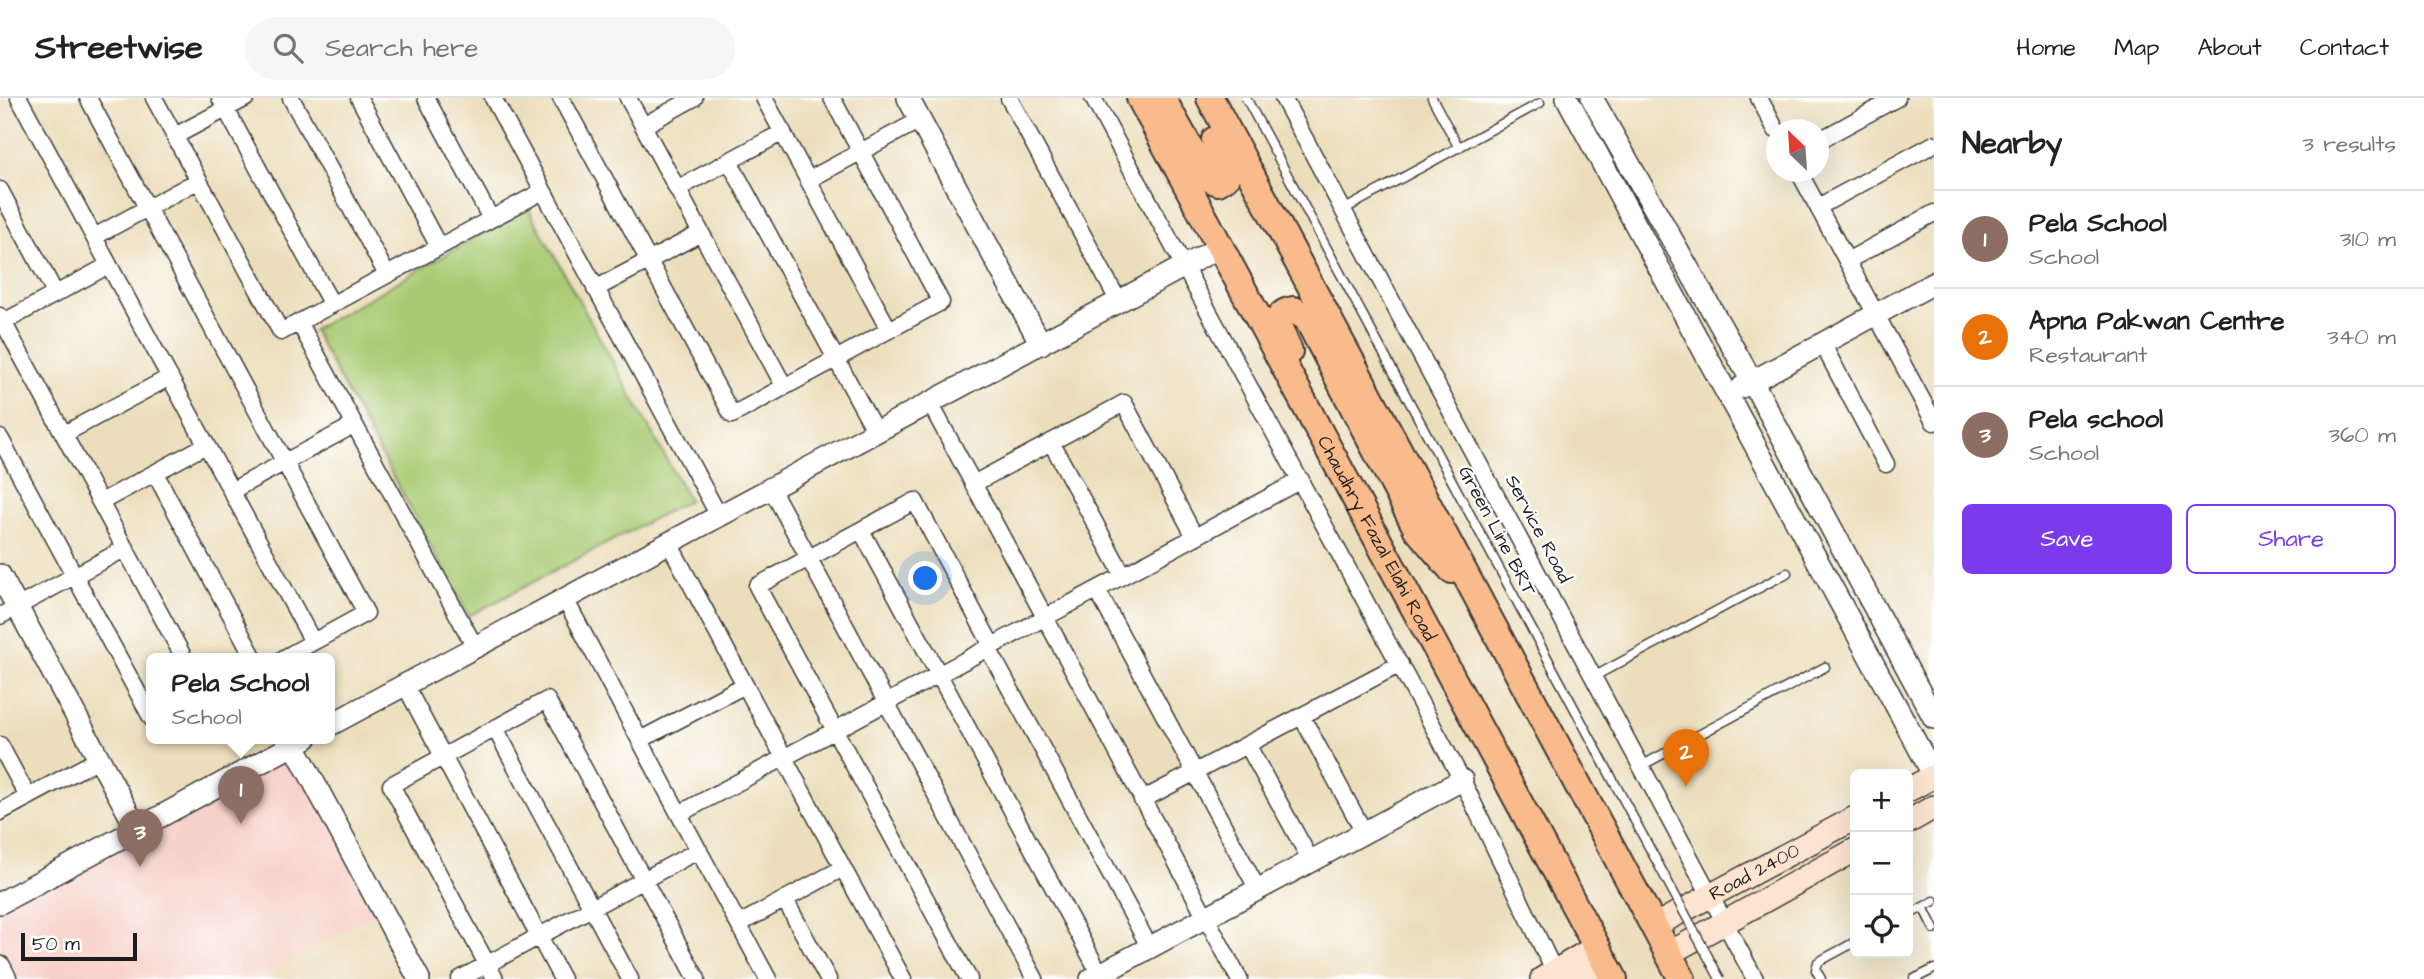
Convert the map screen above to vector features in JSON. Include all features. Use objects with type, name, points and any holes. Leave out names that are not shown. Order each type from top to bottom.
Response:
[{"type":"main road","name":"Chaudhry Fazal Elahi Road","points":[[1140,98],[1605,962]]},
{"type":"main road","points":[[1162,98],[1206,177],[1218,182],[1226,177],[1228,165],[1193,98]]},
{"type":"main road","points":[[1210,98],[1682,979]]},
{"type":"main road","points":[[1401,582],[1373,510],[1279,331],[1278,321],[1289,310],[1299,311],[1307,318],[1417,529],[1485,609]]},
{"type":"main road","points":[[1913,787],[1934,776]]},
{"type":"main road","points":[[1913,819],[1934,807]]},
{"type":"main road","name":"Road 2400","points":[[1654,926],[1850,821]]},
{"type":"main road","name":"Road 2400","points":[[1668,954],[1850,853]]},
{"type":"main road","points":[[1558,977],[1605,962]]},
{"type":"street","points":[[19,98],[313,642]]},
{"type":"street","points":[[88,98],[366,614],[293,653]]},
{"type":"street","points":[[154,98],[281,332],[543,191]]},
{"type":"street","points":[[175,136],[223,103],[246,98]]},
{"type":"street","points":[[291,98],[387,275]]},
{"type":"street","points":[[359,98],[439,247]]},
{"type":"street","points":[[426,98],[491,219]]},
{"type":"street","points":[[493,98],[719,516]]},
{"type":"street","points":[[561,98],[732,415],[942,302],[832,98]]},
{"type":"street","points":[[628,98],[784,386]]},
{"type":"street","points":[[643,126],[694,98]]},
{"type":"street","points":[[764,98],[889,330]]},
{"type":"street","points":[[908,98],[1041,344]]},
{"type":"street","points":[[1009,98],[1119,302]]},
{"type":"street","points":[[1093,98],[1186,265],[1462,780],[1558,977]]},
{"type":"street","name":"Service Road","points":[[1283,98],[1755,979]]},
{"type":"street","points":[[1567,98],[1934,776]]},
{"type":"street","points":[[1592,98],[1753,383],[1934,718]]},
{"type":"street","points":[[1829,135],[1897,98]]},
{"type":"street","points":[[1767,101],[1773,119]]},
{"type":"street","points":[[223,103],[332,305]]},
{"type":"street","points":[[808,180],[920,120]]},
{"type":"street","points":[[677,189],[783,132]]},
{"type":"street","points":[[1818,207],[1934,144]]},
{"type":"street","points":[[729,161],[876,432]]},
{"type":"street","points":[[94,237],[199,180]]},
{"type":"street","points":[[1804,182],[1934,422]]},
{"type":"street","points":[[0,190],[55,293]]},
{"type":"street","points":[[1847,261],[1934,213]]},
{"type":"street","points":[[595,289],[701,233]]},
{"type":"street","points":[[335,722],[1220,247]]},
{"type":"street","points":[[109,265],[1,320],[181,653]]},
{"type":"street","points":[[1729,393],[1753,383],[1934,283]]},
{"type":"street","points":[[299,323],[475,648]]},
{"type":"street","points":[[1822,343],[1886,464]]},
{"type":"street","points":[[64,434],[170,377]]},
{"type":"street","points":[[930,403],[1206,918],[1234,977]]},
{"type":"street","points":[[973,484],[1124,403],[1195,537]]},
{"type":"street","points":[[231,491],[354,425]]},
{"type":"street","points":[[0,438],[146,708]]},
{"type":"street","points":[[1051,442],[1123,575]]},
{"type":"street","points":[[101,502],[206,445]]},
{"type":"street","points":[[155,473],[251,653]]},
{"type":"street","points":[[680,814],[1301,480]]},
{"type":"street","points":[[771,488],[1035,979]]},
{"type":"street","points":[[969,979],[757,586],[915,501],[1150,948]]},
{"type":"street","points":[[861,530],[1096,977],[1462,780]]},
{"type":"street","points":[[669,543],[903,979]]},
{"type":"street","points":[[8,611],[125,548]]},
{"type":"street","points":[[0,575],[8,611],[99,759],[137,829]]},
{"type":"street","points":[[1097,590],[1258,890]]},
{"type":"street","points":[[565,599],[768,979]]},
{"type":"street","points":[[1142,800],[1196,774],[1400,664]]},
{"type":"street","points":[[405,685],[562,979]]},
{"type":"street","points":[[640,740],[745,685]]},
{"type":"street","points":[[491,972],[391,785],[547,700],[552,704],[697,979]]},
{"type":"street","points":[[1302,717],[1364,832]]},
{"type":"street","points":[[495,728],[630,979]]},
{"type":"street","points":[[0,903],[293,744]]},
{"type":"street","points":[[301,744],[419,979]]},
{"type":"street","points":[[0,746],[28,797]]},
{"type":"street","points":[[1248,746],[1311,861]]},
{"type":"street","points":[[0,812],[99,759]]},
{"type":"street","points":[[460,979],[491,972],[539,936],[699,850]]},
{"type":"street","points":[[739,924],[843,868]]},
{"type":"street","points":[[785,900],[828,979]]},
{"type":"street","points":[[0,967],[6,979]]},
{"type":"lane","name":"Green Line BRT","points":[[1246,98],[1720,979]]},
{"type":"lane","points":[[1432,98],[1459,148]]},
{"type":"lane","points":[[1343,210],[1540,103]]},
{"type":"lane","points":[[1593,677],[1787,573]]},
{"type":"lane","points":[[1641,766],[1825,667]]},
{"type":"lane","points":[[1913,912],[1934,901]]},
{"type":"lane","points":[[1923,907],[1934,929]]},
{"type":"lane","points":[[1821,979],[1816,970],[1818,962],[1850,945]]},
{"type":"lane","points":[[1914,979],[1934,969]]},
{"type":"shaded area","points":[[294,745],[382,910],[255,979],[6,979],[0,967],[0,903]]},
{"type":"green space","points":[[528,208],[689,500],[469,616],[313,330]]},
{"type":"place","name":"Apna Pakwan Centre","points":[[1686,787]]},
{"type":"place","name":"Pela School","points":[[241,824]]},
{"type":"place","name":"Pela school","points":[[140,867]]}]
